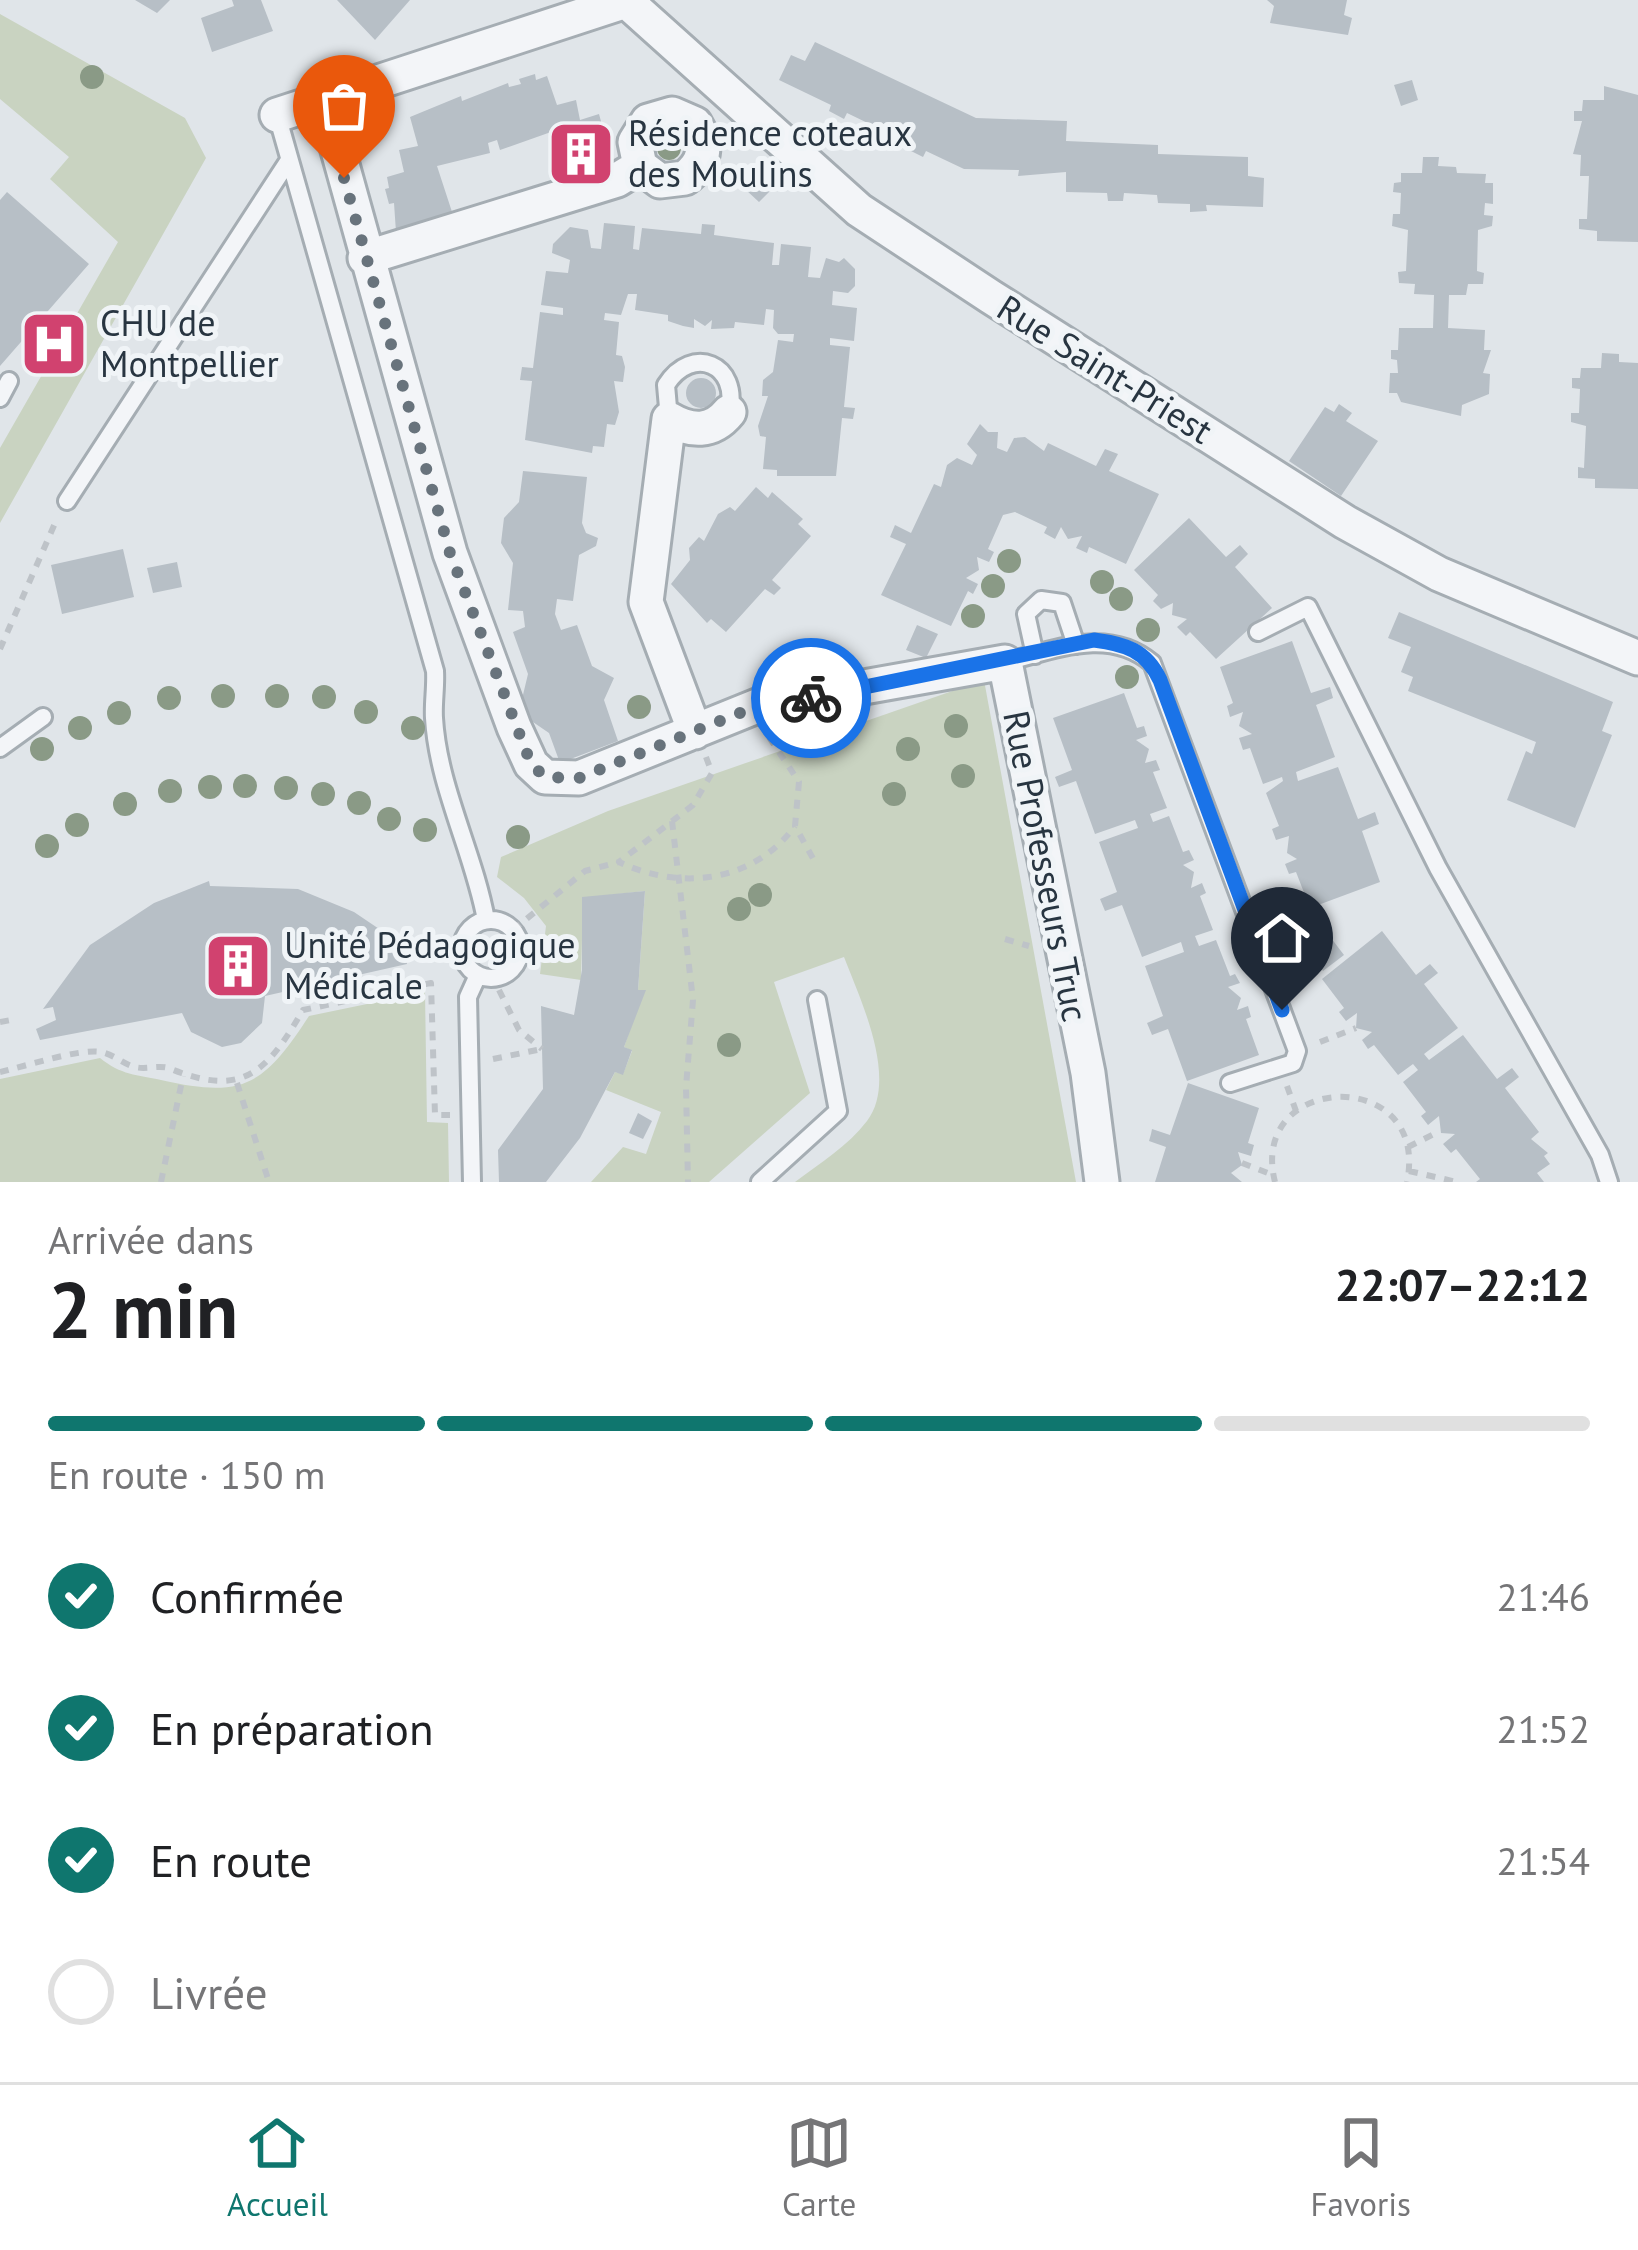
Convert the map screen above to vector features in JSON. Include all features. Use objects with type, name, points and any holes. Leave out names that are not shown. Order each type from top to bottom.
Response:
[{"type":"street","points":[[278,116],[626,1]]},
{"type":"street","name":"Rue Saint-Priest","points":[[626,1],[859,210],[991,297],[1420,564],[1638,658]]},
{"type":"street","name":"Rue Professeurs Truc","points":[[324,100],[450,553],[531,764],[545,777],[579,778],[757,706],[1020,658],[1102,1182]]},
{"type":"street","points":[[365,258],[617,180],[640,166]]},
{"type":"street","points":[[695,732],[646,602],[669,419],[686,429],[705,429],[729,412]]},
{"type":"lane","points":[[278,116],[435,671],[434,718],[447,780],[477,869],[486,920]]},
{"type":"lane","points":[[67,501],[289,160]]},
{"type":"lane","points":[[669,419],[666,385],[688,363],[708,361],[721,368],[730,382],[729,412]]},
{"type":"lane","points":[[1076,645],[1067,610],[1054,599],[1041,599],[1026,614],[1020,658],[1076,645],[1111,643],[1136,649],[1152,662],[1297,1051],[1293,1063],[1230,1083]]},
{"type":"lane","points":[[1258,632],[1308,607],[1438,868],[1600,1155],[1609,1182]]},
{"type":"lane","points":[[0,748],[43,717]]},
{"type":"lane","points":[[472,1182],[468,997],[487,976],[518,958],[513,930],[486,920],[472,927],[462,943],[465,962],[487,976]]},
{"type":"lane","points":[[760,1182],[838,1111],[817,1000]]},
{"type":"path","points":[[0,649],[67,501]]},
{"type":"path","points":[[757,706],[771,741],[799,782],[796,826],[815,862]]},
{"type":"path","points":[[513,930],[585,871],[619,862],[693,805],[712,772],[695,732]]},
{"type":"path","points":[[672,821],[693,1000],[686,1088],[688,1182]]},
{"type":"path","points":[[619,862],[640,872],[680,877],[736,873],[796,826]]},
{"type":"path","points":[[482,1052],[492,1059],[542,1048],[510,1017],[487,976]]},
{"type":"path","points":[[0,1072],[99,1051],[130,1066],[167,1066],[206,1083],[237,1081],[257,1072],[274,1054],[302,1010],[431,982],[435,1115],[454,1114]]},
{"type":"path","points":[[0,1022],[10,1020]]},
{"type":"path","points":[[1297,1051],[1356,1028]]},
{"type":"path","points":[[161,1182],[184,1076]]},
{"type":"path","points":[[237,1081],[269,1182]]},
{"type":"path","points":[[1243,1163],[1274,1178],[1273,1151],[1296,1111],[1339,1094],[1383,1108],[1408,1148],[1407,1182]]},
{"type":"path","points":[[1408,1148],[1440,1131]]},
{"type":"path","points":[[1409,1171],[1456,1182]]},
{"type":"green space","points":[[0,14],[185,118],[206,158],[0,523],[0,448],[118,242],[50,179],[69,157],[0,99]]},
{"type":"green space","points":[[984,680],[1076,1182],[795,1182],[851,1138],[876,1104],[879,1084],[874,1039],[844,957],[774,982],[810,1093],[709,1182],[591,1182],[623,1147],[646,1154],[661,1112],[606,1090],[615,1072],[623,1074],[632,1051],[624,1047],[644,990],[638,990],[645,891],[583,898],[581,980],[540,974],[546,926],[524,898],[497,877],[501,857],[608,811]]},
{"type":"green space","points":[[425,992],[427,1122],[448,1123],[449,1182],[0,1182],[0,1079],[100,1058],[137,1075],[189,1086],[232,1086],[264,1072],[309,1016]]},
{"type":"building","points":[[135,0],[170,0],[157,13]]},
{"type":"building","points":[[232,0],[261,0],[273,31],[212,52],[201,18],[234,6]]},
{"type":"building","points":[[337,0],[410,0],[375,40]]},
{"type":"building","points":[[1267,0],[1347,0],[1344,15],[1352,18],[1348,35],[1270,23],[1274,6]]},
{"type":"building","points":[[815,42],[976,118],[1067,121],[1066,141],[1158,145],[1158,154],[1248,157],[1248,176],[1264,178],[1263,207],[1206,205],[1207,211],[1190,212],[1190,204],[1158,203],[1157,195],[1124,193],[1123,201],[1108,201],[1107,193],[1066,192],[1066,172],[1018,176],[1019,170],[964,169],[926,151],[923,157],[909,150],[911,144],[847,113],[844,119],[829,111],[831,105],[779,80],[791,55],[805,61]]},
{"type":"building","name":"Résidence coteaux des Moulins","points":[[535,74],[536,80],[547,76],[557,105],[576,100],[580,120],[599,114],[602,125],[607,124],[610,152],[596,156],[600,171],[563,183],[551,132],[500,150],[497,140],[488,143],[490,153],[437,166],[453,215],[396,232],[394,203],[389,204],[385,189],[389,188],[387,177],[404,172],[399,150],[418,146],[410,117],[461,96],[462,101],[508,83],[509,87],[521,84],[519,79]]},
{"type":"building","points":[[1412,80],[1418,100],[1401,106],[1394,85]]},
{"type":"building","points":[[1604,86],[1638,95],[1638,242],[1597,241],[1597,231],[1579,229],[1579,219],[1587,219],[1589,176],[1580,176],[1581,155],[1573,154],[1582,121],[1574,121],[1574,111],[1582,111],[1583,100],[1604,100]]},
{"type":"building","points":[[1423,157],[1439,157],[1438,166],[1456,167],[1457,173],[1486,174],[1485,183],[1493,183],[1493,204],[1485,203],[1484,215],[1493,216],[1492,226],[1478,230],[1477,271],[1484,273],[1483,284],[1468,284],[1466,295],[1449,295],[1448,328],[1485,330],[1484,350],[1491,350],[1483,373],[1490,374],[1489,394],[1462,405],[1461,416],[1401,402],[1397,393],[1389,393],[1390,373],[1398,373],[1391,350],[1398,350],[1399,328],[1433,328],[1434,295],[1414,294],[1415,284],[1399,283],[1398,272],[1406,271],[1408,230],[1392,226],[1393,214],[1400,214],[1401,193],[1393,192],[1394,183],[1401,182],[1401,173],[1422,173]]},
{"type":"building","points":[[762,174],[775,186],[759,202],[746,190]]},
{"type":"building","points":[[7,192],[89,264],[0,366],[0,200]]},
{"type":"building","points":[[604,223],[635,226],[633,249],[639,250],[642,228],[701,234],[702,224],[715,225],[714,235],[774,243],[772,265],[779,265],[781,244],[811,247],[808,277],[820,278],[826,258],[839,262],[844,258],[855,269],[855,286],[848,293],[833,291],[832,305],[857,308],[854,341],[830,338],[830,345],[850,347],[844,407],[855,408],[853,419],[842,418],[836,476],[777,476],[777,470],[763,469],[766,437],[760,436],[758,426],[768,396],[762,396],[763,380],[773,372],[778,340],[793,342],[794,334],[778,334],[773,328],[774,310],[766,309],[764,325],[735,322],[734,328],[711,329],[712,320],[705,326],[694,319],[694,328],[668,321],[668,315],[635,310],[637,294],[628,294],[621,315],[605,313],[604,320],[619,322],[616,355],[622,356],[625,367],[623,382],[614,381],[619,412],[615,425],[607,424],[604,447],[593,446],[592,453],[525,440],[532,381],[520,380],[522,367],[533,368],[540,312],[563,315],[563,308],[541,305],[546,271],[568,273],[570,260],[552,253],[553,244],[570,227],[588,230],[591,248],[601,249]]},
{"type":"building","points":[[1602,353],[1619,354],[1619,362],[1638,363],[1638,489],[1595,488],[1595,479],[1578,478],[1578,467],[1584,468],[1586,426],[1571,422],[1571,413],[1579,413],[1580,389],[1572,388],[1572,378],[1580,378],[1581,368],[1601,368]]},
{"type":"building","points":[[701,378],[716,393],[701,408],[686,393]]},
{"type":"building","points":[[1339,404],[1352,413],[1346,421],[1378,441],[1341,496],[1289,461],[1325,407],[1334,412]]},
{"type":"building","points":[[980,424],[988,432],[998,432],[997,448],[1007,452],[1014,438],[1025,437],[1044,451],[1048,443],[1096,466],[1105,449],[1118,454],[1109,471],[1159,494],[1126,564],[1089,547],[1087,553],[1076,548],[1082,536],[1068,539],[1061,527],[1055,539],[1044,533],[1047,527],[1015,512],[1003,515],[988,549],[994,552],[989,562],[977,557],[979,570],[966,578],[978,584],[973,594],[968,591],[951,626],[881,595],[906,544],[890,537],[895,525],[911,533],[934,484],[941,487],[947,465],[957,458],[972,465],[977,455],[967,444]]},
{"type":"building","points":[[523,471],[587,477],[582,523],[586,533],[598,538],[596,546],[579,555],[573,601],[557,599],[555,614],[561,630],[577,625],[592,666],[614,678],[604,700],[618,741],[560,763],[549,733],[530,720],[522,699],[528,674],[513,632],[525,627],[523,611],[508,610],[513,563],[501,543],[504,518],[519,502]]},
{"type":"building","points":[[756,487],[768,498],[772,492],[803,519],[798,524],[811,536],[772,580],[781,588],[774,595],[765,589],[726,632],[711,619],[707,623],[671,584],[690,560],[689,548],[699,537],[704,541],[718,514],[730,507],[735,511]]},
{"type":"building","points":[[1189,518],[1226,557],[1240,545],[1248,554],[1235,567],[1272,608],[1216,659],[1190,632],[1186,636],[1177,627],[1187,619],[1172,615],[1173,603],[1161,609],[1153,601],[1158,595],[1134,570]]},
{"type":"building","points":[[123,549],[134,597],[62,614],[51,565]]},
{"type":"building","points":[[177,562],[182,587],[153,593],[147,568]]},
{"type":"building","points":[[1399,612],[1613,702],[1602,731],[1612,735],[1575,828],[1507,800],[1526,751],[1532,754],[1536,742],[1408,691],[1413,677],[1401,672],[1411,647],[1388,638]]},
{"type":"building","points":[[917,625],[938,634],[926,658],[906,650]]},
{"type":"building","points":[[1292,641],[1311,693],[1330,687],[1333,698],[1316,705],[1335,757],[1296,772],[1298,781],[1338,767],[1358,819],[1375,812],[1379,824],[1362,831],[1380,882],[1310,908],[1296,872],[1289,874],[1285,864],[1297,859],[1287,853],[1289,836],[1276,840],[1272,829],[1279,826],[1266,793],[1282,777],[1263,784],[1250,748],[1243,750],[1239,738],[1252,734],[1239,726],[1243,712],[1230,717],[1227,706],[1233,703],[1220,667]]},
{"type":"building","points":[[1124,693],[1137,728],[1144,726],[1147,736],[1136,740],[1149,749],[1145,763],[1156,760],[1160,770],[1153,772],[1167,808],[1150,814],[1153,822],[1169,816],[1183,852],[1189,850],[1194,860],[1183,865],[1194,872],[1191,888],[1202,883],[1206,893],[1200,896],[1213,930],[1195,936],[1199,946],[1216,940],[1230,976],[1235,974],[1240,983],[1228,987],[1241,998],[1237,1010],[1248,1006],[1251,1017],[1246,1019],[1259,1055],[1187,1081],[1168,1029],[1152,1035],[1147,1023],[1163,1016],[1145,966],[1184,952],[1181,942],[1142,957],[1122,905],[1105,911],[1100,899],[1117,892],[1099,842],[1138,828],[1135,820],[1095,834],[1076,781],[1059,787],[1055,777],[1072,770],[1053,718]]},
{"type":"building","name":"Unité Pédagogique Médicale","points":[[209,881],[210,886],[298,889],[354,912],[391,937],[382,940],[385,953],[405,953],[407,964],[265,996],[262,1023],[241,1043],[222,1047],[191,1032],[182,1013],[40,1040],[36,1029],[56,1020],[53,1007],[43,1009],[90,945],[154,903]]},
{"type":"building","points":[[645,891],[638,990],[646,990],[624,1047],[632,1050],[623,1075],[615,1072],[580,1138],[546,1182],[499,1182],[498,1150],[543,1089],[541,1006],[574,1015],[582,970],[582,897]]},
{"type":"building","points":[[1382,931],[1416,975],[1430,964],[1438,973],[1424,984],[1458,1028],[1424,1054],[1429,1060],[1463,1035],[1497,1079],[1512,1068],[1519,1077],[1505,1088],[1539,1132],[1531,1139],[1548,1153],[1544,1156],[1550,1164],[1537,1173],[1544,1182],[1476,1182],[1480,1179],[1456,1149],[1451,1153],[1443,1144],[1455,1134],[1441,1133],[1439,1116],[1428,1125],[1421,1116],[1426,1112],[1403,1082],[1418,1070],[1413,1064],[1398,1075],[1374,1045],[1368,1049],[1362,1040],[1372,1032],[1356,1028],[1357,1013],[1346,1021],[1339,1012],[1344,1008],[1322,979]]},
{"type":"building","points":[[1328,934],[1344,955],[1323,971],[1307,950]]},
{"type":"building","points":[[1188,1083],[1259,1108],[1248,1143],[1254,1145],[1251,1156],[1238,1152],[1242,1165],[1231,1173],[1242,1182],[1155,1182],[1166,1147],[1149,1141],[1152,1129],[1170,1135]]},
{"type":"building","points":[[638,1113],[652,1121],[643,1139],[629,1133]]},
{"type":"way so far","points":[[344,178],[450,553],[531,764],[545,777],[579,778],[757,706],[811,698]]},
{"type":"place","name":"Résidence coteaux des Moulins","points":[[581,154]]},
{"type":"place","name":"CHU de Montpellier","points":[[54,344]]},
{"type":"place","name":"Unité Pédagogique Médicale","points":[[238,966]]},
{"type":"route","points":[[811,698],[1005,662],[1094,640],[1136,649],[1152,662],[1160,680],[1282,1010]]}]
